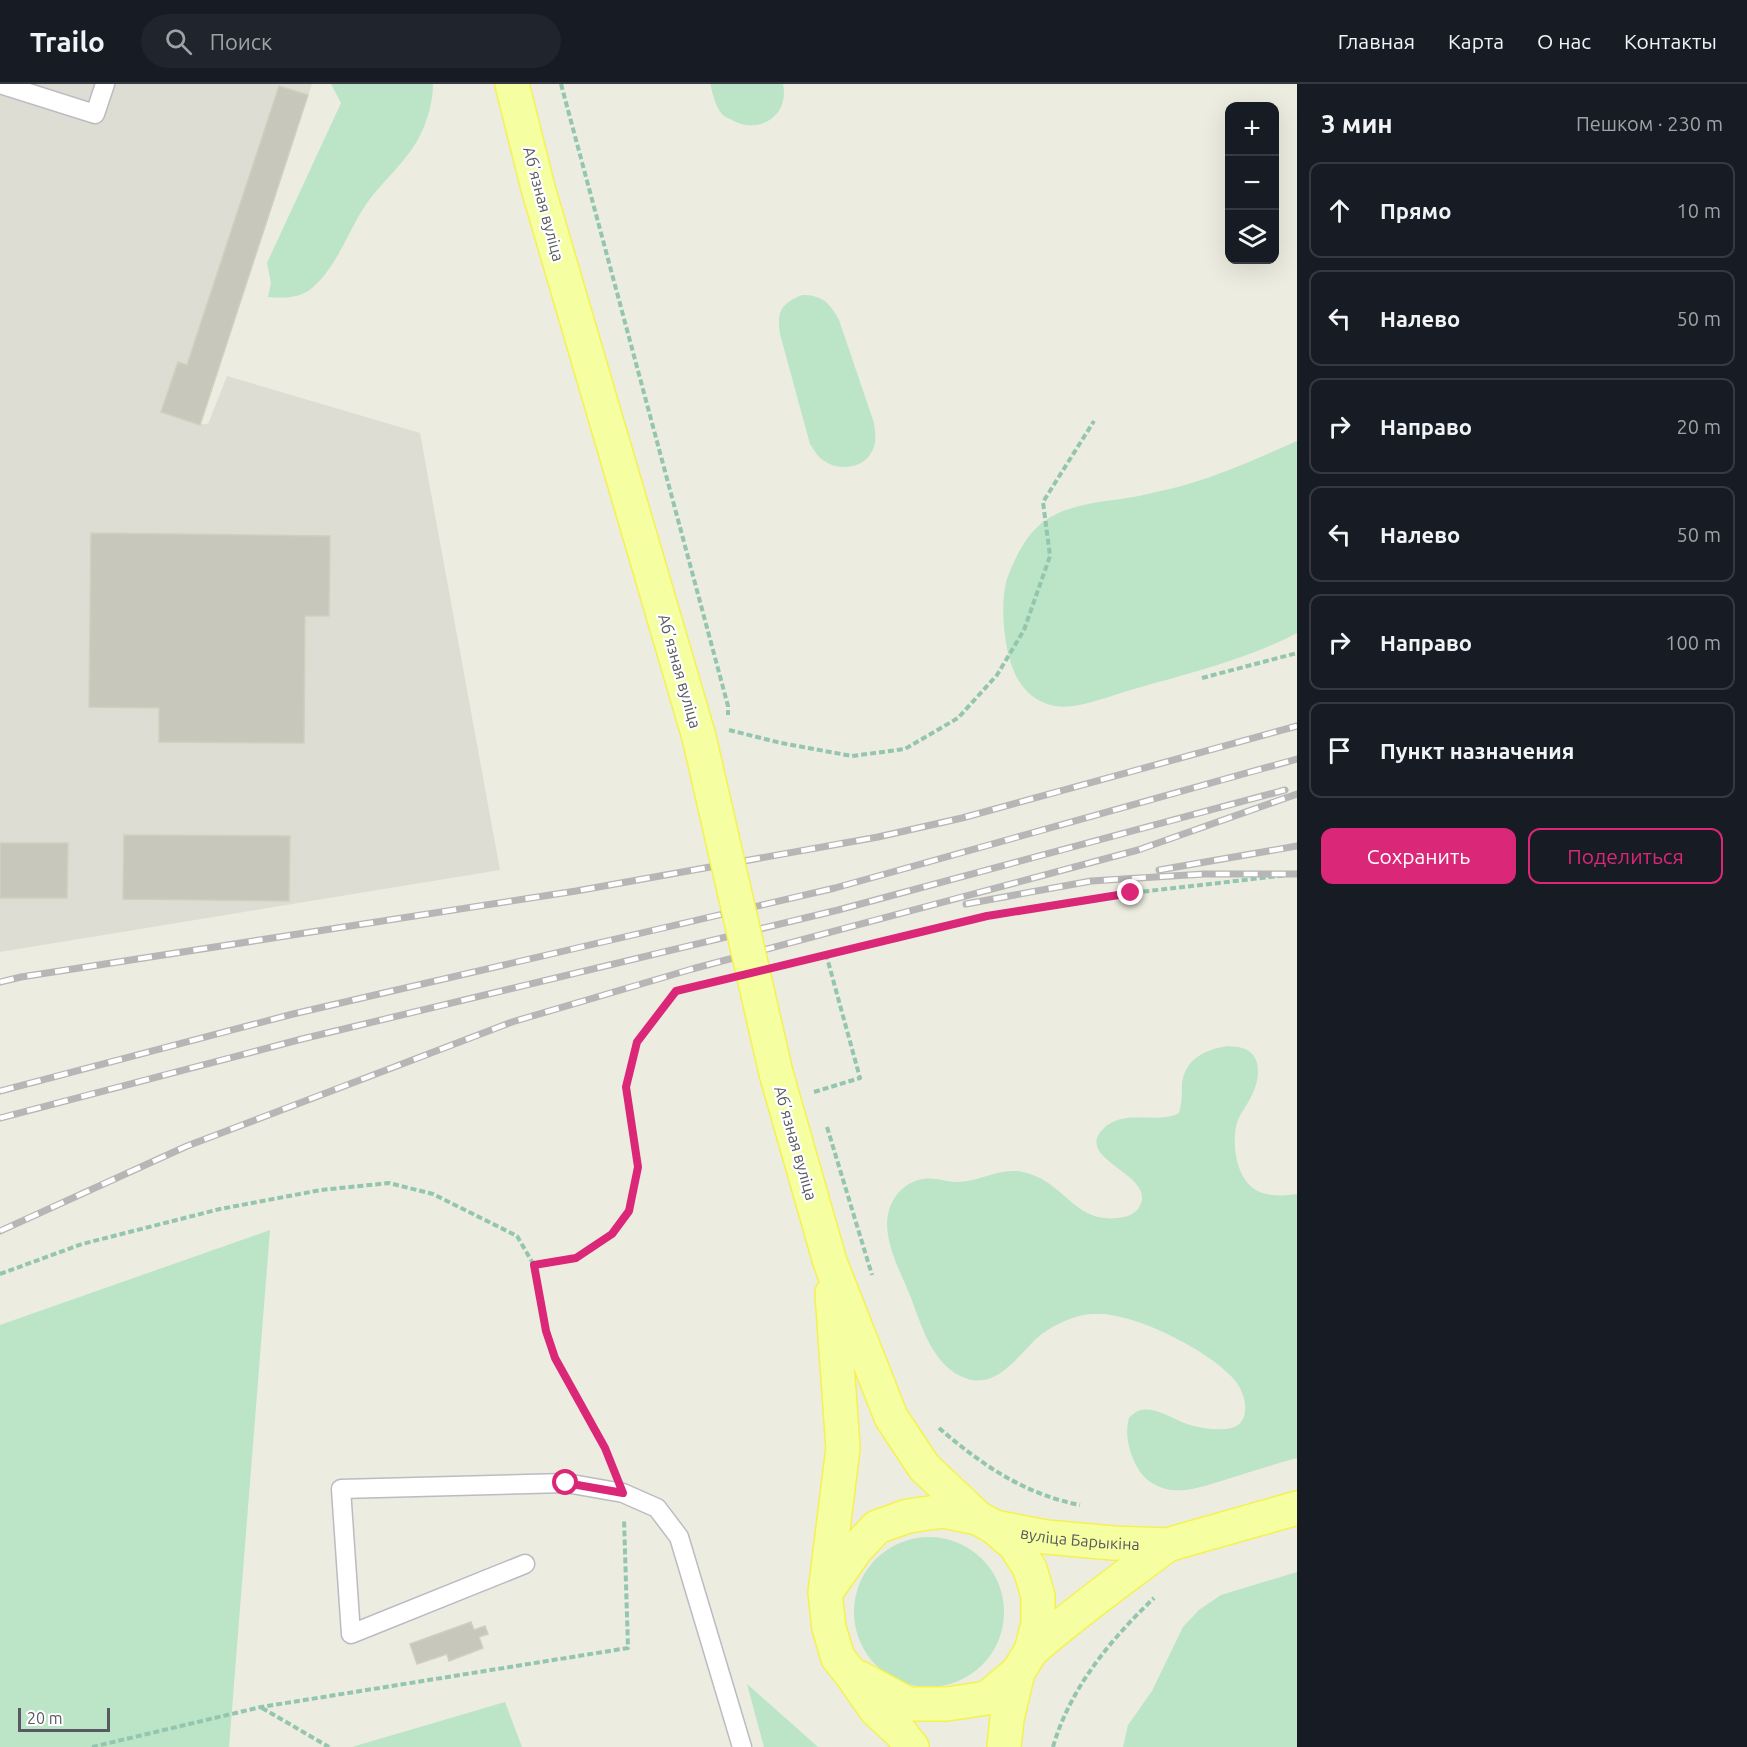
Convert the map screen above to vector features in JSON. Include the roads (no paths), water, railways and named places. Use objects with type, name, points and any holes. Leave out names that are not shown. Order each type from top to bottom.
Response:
[{"type":"main road","name":"Абʼязная вуліца","points":[[512,84],[538,188],[699,737],[776,1073],[830,1262],[891,1417],[924,1467],[1015,1545],[1033,1578],[1038,1596],[1038,1624],[1024,1661],[1007,1719],[1004,1747]]},
{"type":"main road","name":"Абʼязная вуліца","points":[[830,1262],[843,1448],[825,1593],[829,1628],[838,1658],[852,1674],[876,1710],[900,1732],[912,1747]]},
{"type":"main road","name":"вуліца Барыкіна","points":[[986,1522],[1046,1537],[1167,1545],[1297,1508]]},
{"type":"main road","points":[[825,1593],[857,1548],[877,1527],[908,1516],[943,1511],[986,1522]]},
{"type":"main road","name":"вуліца Барыкіна","points":[[1024,1661],[1061,1624],[1167,1545]]},
{"type":"main road","name":"Абʼязная вуліца","points":[[852,1674],[908,1704],[947,1704],[987,1698],[1024,1661]]},
{"type":"lane","points":[[0,84],[95,114],[105,84]]},
{"type":"lane","points":[[525,1564],[351,1634],[340,1489],[566,1483],[623,1493],[657,1508],[679,1537],[742,1747]]},
{"type":"railway","points":[[0,982],[576,891],[878,837],[962,818],[1297,726]]},
{"type":"railway","points":[[0,1091],[293,1014],[835,888],[1297,759]]},
{"type":"railway","points":[[0,1118],[302,1039],[838,910],[1285,790]]},
{"type":"railway","points":[[0,1231],[187,1146],[512,1022],[692,969],[1138,850],[1297,794]]},
{"type":"railway","points":[[1159,870],[1297,846]]},
{"type":"railway","points":[[966,904],[1091,881],[1204,874],[1297,874]]}]
